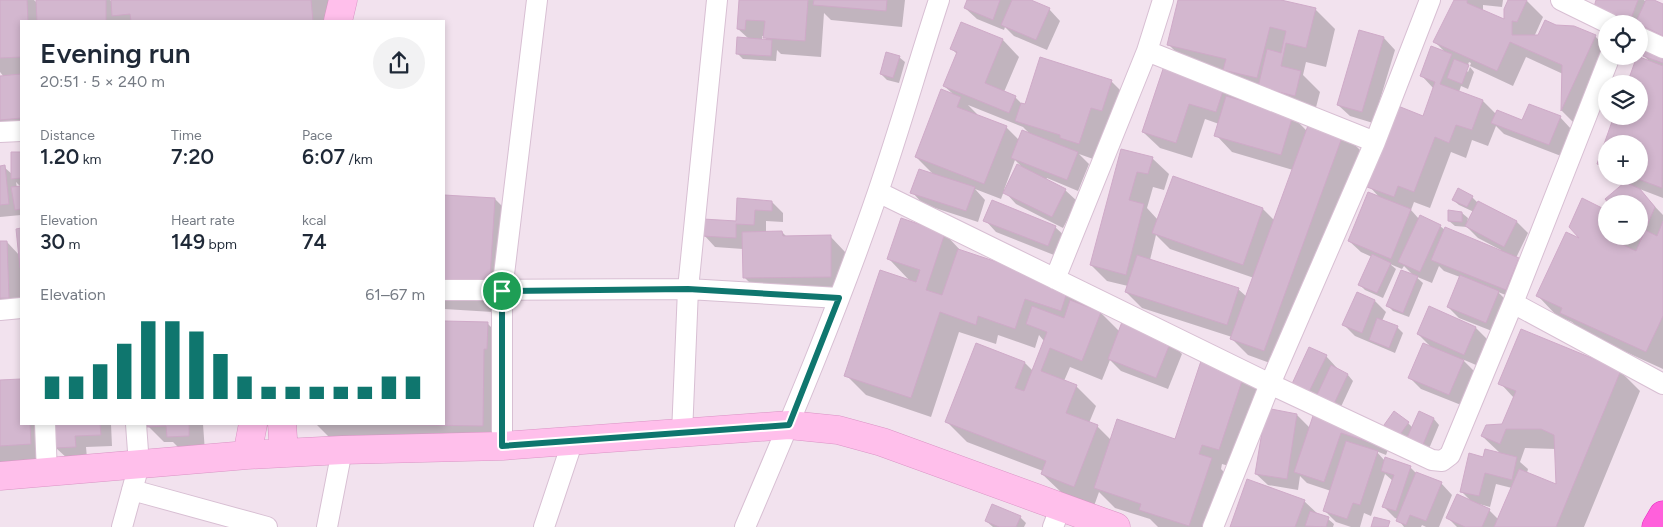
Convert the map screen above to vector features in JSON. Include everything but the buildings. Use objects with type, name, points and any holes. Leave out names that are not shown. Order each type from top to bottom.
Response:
[{"type":"highway","points":[[1656,527],[1663,515]]},
{"type":"main road","points":[[338,20],[343,0]]},
{"type":"main road","points":[[247,455],[253,425]]},
{"type":"main road","points":[[282,425],[284,453]]},
{"type":"main road","points":[[0,476],[47,473],[136,478],[247,455],[342,450],[502,446],[789,425],[838,430],[882,442],[1057,517],[1116,527]]},
{"type":"street","points":[[502,446],[502,291],[537,0]]},
{"type":"street","points":[[682,434],[688,289],[717,0]]},
{"type":"street","points":[[744,527],[789,425],[839,298],[878,192],[939,0]]},
{"type":"street","points":[[1055,279],[1147,51],[1162,0]]},
{"type":"street","points":[[1213,527],[1270,384],[1375,142],[1430,0]]},
{"type":"street","points":[[1561,0],[1598,18]]},
{"type":"street","points":[[1648,41],[1663,48]]},
{"type":"street","points":[[1147,51],[1375,142]]},
{"type":"street","points":[[878,192],[1270,384],[1432,460],[1442,461],[1450,455],[1513,304],[1606,65]]},
{"type":"street","points":[[0,132],[20,131]]},
{"type":"street","points":[[445,290],[688,289],[839,298]]},
{"type":"street","points":[[1513,304],[1663,384]]},
{"type":"street","points":[[0,310],[20,308]]},
{"type":"street","points":[[44,425],[47,473]]},
{"type":"street","points":[[122,527],[136,478],[136,425]]},
{"type":"street","points":[[544,527],[573,440]]},
{"type":"street","points":[[327,527],[342,450]]},
{"type":"street","points":[[136,478],[267,527]]},
{"type":"route","points":[[688,289],[839,298],[789,425],[502,446],[502,291],[688,289]]}]
